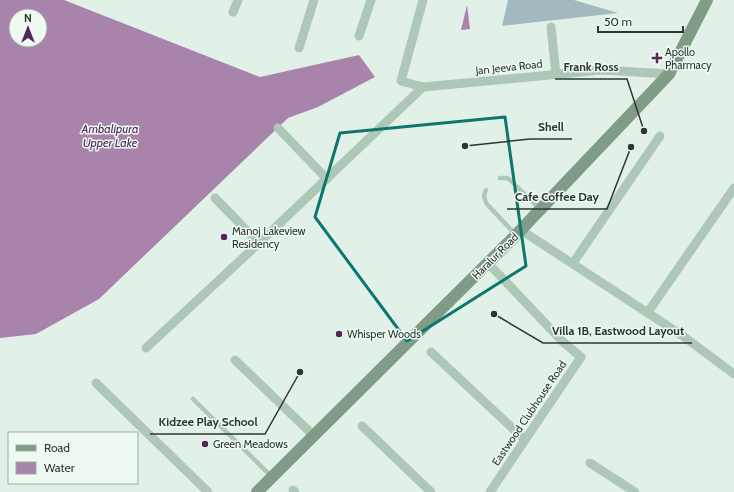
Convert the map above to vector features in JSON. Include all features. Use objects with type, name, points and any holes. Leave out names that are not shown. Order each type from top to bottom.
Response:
[{"type":"street","points":[[233,12],[238,0]]},
{"type":"street","points":[[300,48],[314,0]]},
{"type":"street","points":[[359,36],[371,0]]},
{"type":"street","points":[[422,0],[401,81],[423,87]]},
{"type":"street","name":"Haralur Road","points":[[257,492],[519,232],[669,74],[706,0]]},
{"type":"street","points":[[551,27],[556,74]]},
{"type":"street","name":"Jan Jeeva Road","points":[[423,87],[602,70],[669,74]]},
{"type":"street","points":[[146,348],[423,87]]},
{"type":"street","points":[[278,128],[327,179]]},
{"type":"street","points":[[573,263],[660,136]]},
{"type":"street","points":[[648,312],[734,188]]},
{"type":"street","points":[[215,198],[259,243]]},
{"type":"street","points":[[519,232],[573,263],[648,312],[734,374]]},
{"type":"street","name":"Eastwood Clubhouse Road","points":[[488,263],[562,342],[582,357],[490,492]]},
{"type":"street","points":[[432,352],[525,440]]},
{"type":"street","points":[[235,360],[314,436]]},
{"type":"street","points":[[96,383],[208,492]]},
{"type":"street","points":[[362,426],[431,492]]},
{"type":"street","points":[[590,463],[635,492]]},
{"type":"lane","points":[[500,178],[509,179],[540,210]]},
{"type":"lane","points":[[486,190],[484,196],[486,203],[519,232]]},
{"type":"lane","points":[[193,399],[272,477]]},
{"type":"highlighted area","points":[[505,117],[526,266],[407,341],[315,217],[340,133]]},
{"type":"shaded area","points":[[508,0],[574,0],[618,13],[502,26]]},
{"type":"water","name":"Ambalipura Upper Lake","points":[[0,0],[64,0],[260,77],[359,55],[375,77],[318,107],[288,118],[99,299],[36,334],[0,338]]},
{"type":"water","points":[[467,5],[470,29],[461,30]]},
{"type":"place","name":"Apollo Pharmacy","points":[[657,58]]},
{"type":"place","name":"Frank Ross","points":[[644,131]]},
{"type":"place","name":"Shell","points":[[465,146]]},
{"type":"place","name":"Cafe Coffee Day","points":[[631,147]]},
{"type":"place","name":"Manoj Lakeview Residency","points":[[224,237]]},
{"type":"place","name":"Villa 1B, Eastwood Layout","points":[[494,314]]},
{"type":"place","name":"Whisper Woods","points":[[339,334]]},
{"type":"place","name":"Kidzee Play School","points":[[300,372]]},
{"type":"place","name":"Green Meadows","points":[[205,444]]}]
